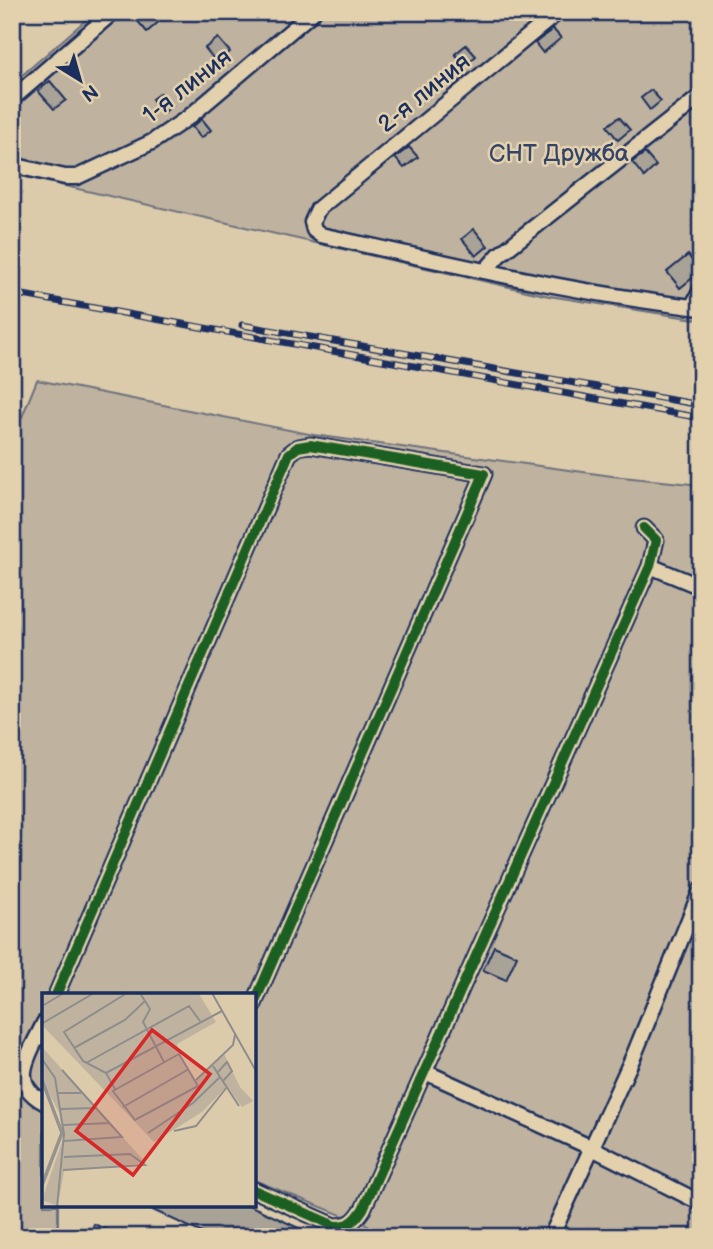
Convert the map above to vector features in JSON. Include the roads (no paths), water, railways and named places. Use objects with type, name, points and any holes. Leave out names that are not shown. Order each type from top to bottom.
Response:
[{"type":"street","points":[[12,99],[113,12]]},
{"type":"street","name":"1-я линия","points":[[12,165],[65,177],[77,177],[152,142],[189,117],[313,12]]},
{"type":"street","name":"2-я линия","points":[[485,271],[321,235],[314,230],[312,222],[318,209],[558,12]]},
{"type":"street","points":[[701,96],[499,255],[485,271],[554,286],[696,307],[701,290]]},
{"type":"street","points":[[57,993],[289,454],[298,447],[310,445],[484,474],[256,999]]},
{"type":"street","points":[[256,1191],[335,1226],[347,1226],[356,1221],[650,566],[656,540],[644,528]]},
{"type":"street","points":[[650,566],[701,587]]},
{"type":"street","points":[[551,1237],[634,1055],[701,890]]},
{"type":"street","points":[[42,1028],[24,1068],[22,1080],[28,1092],[42,1101]]},
{"type":"street","points":[[425,1072],[592,1148],[701,1203]]},
{"type":"railway","points":[[12,293],[701,418]]},
{"type":"railway","points":[[242,325],[701,405]]},
{"type":"park label","name":"СНТ Дружба","points":[[559,153]]}]
